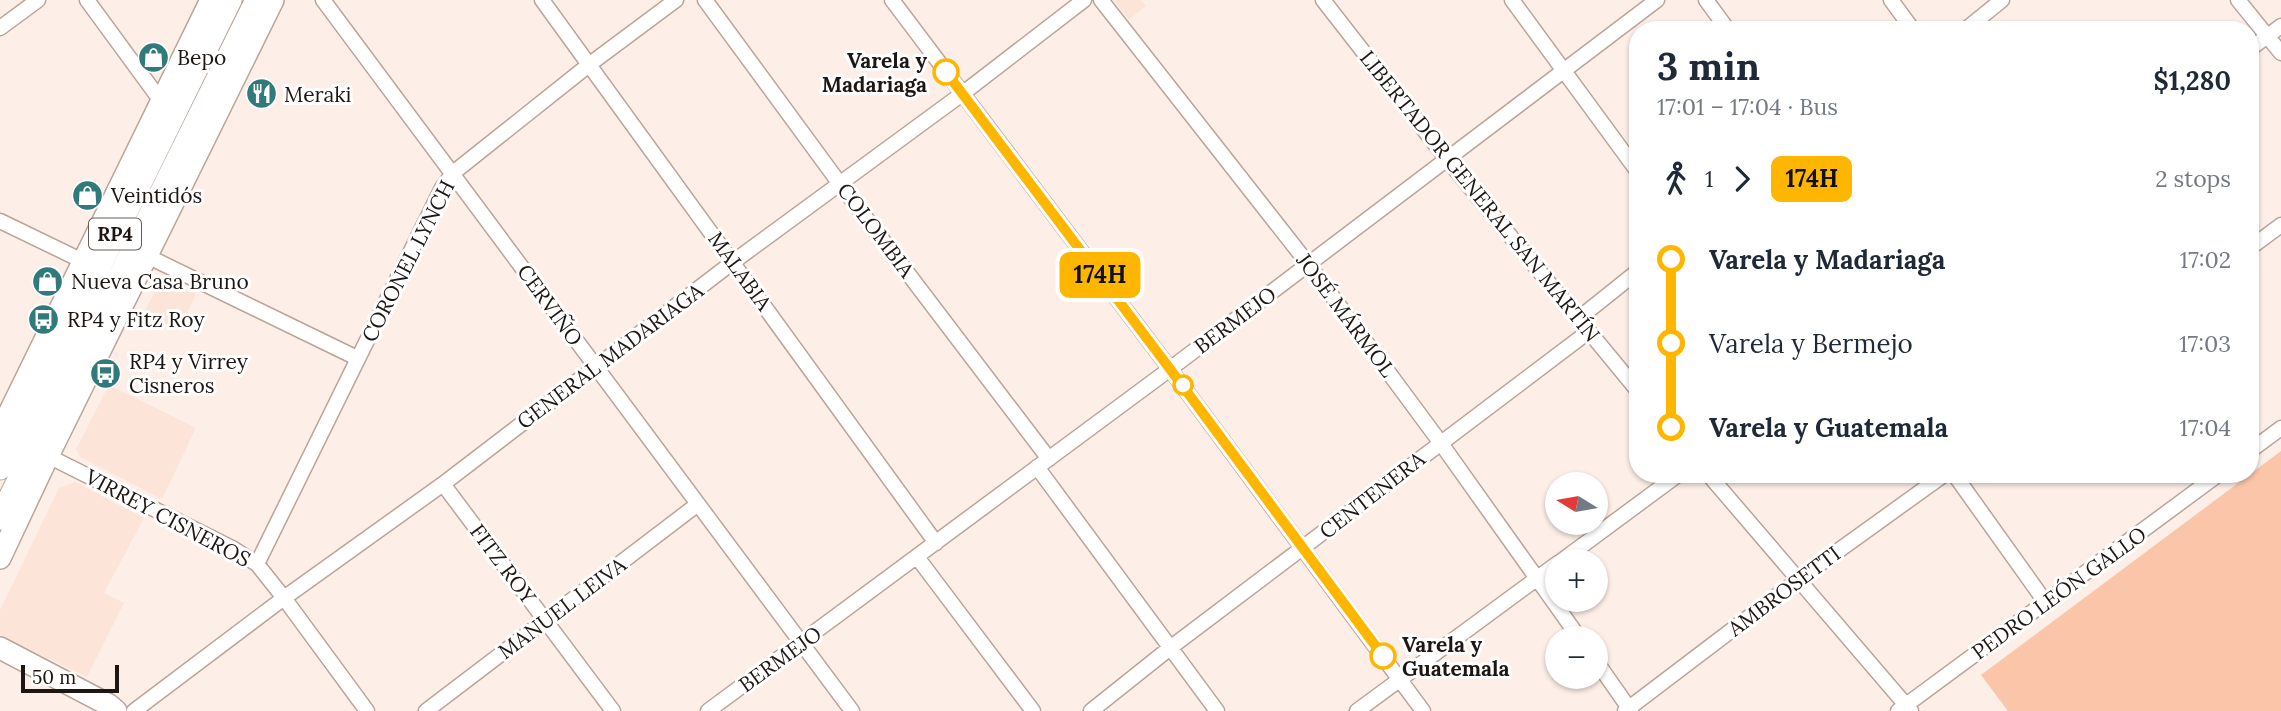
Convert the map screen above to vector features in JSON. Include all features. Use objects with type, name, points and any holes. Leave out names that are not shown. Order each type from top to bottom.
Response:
[{"type":"main road","name":"RP4","points":[[0,468],[6,423],[230,0]]},
{"type":"main road","name":"RP4","points":[[0,519],[41,452],[79,359],[140,253],[257,0]]},
{"type":"main road","points":[[219,108],[262,0]]},
{"type":"main road","points":[[79,359],[124,303],[140,253]]},
{"type":"street","points":[[0,28],[38,0]]},
{"type":"street","points":[[87,0],[161,100]]},
{"type":"street","points":[[0,221],[91,265],[161,100],[211,0]]},
{"type":"street","points":[[273,0],[219,108],[140,253],[357,358]]},
{"type":"street","name":"CERVIÑO","points":[[323,0],[852,711]]},
{"type":"street","name":"MALABIA","points":[[542,0],[936,543]]},
{"type":"street","name":"CORONEL LYNCH","points":[[257,564],[442,188],[453,173],[590,64],[676,0]]},
{"type":"street","name":"COLOMBIA","points":[[705,0],[1043,463],[1170,648],[1217,711]]},
{"type":"street","points":[[892,0],[1423,711]]},
{"type":"street","name":"GENERAL MADARIAGA","points":[[134,711],[284,598],[443,484],[733,262],[962,94],[1084,0]]},
{"type":"street","name":"JOSÉ MÁRMOL","points":[[1101,0],[1309,265],[1440,442],[1571,626]]},
{"type":"street","name":"LIBERTADOR GENERAL SAN MARTÍN","points":[[1323,0],[1446,158],[1629,380]]},
{"type":"street","points":[[1512,0],[1629,160]]},
{"type":"street","name":"BERMEJO","points":[[1629,21],[1657,0]]},
{"type":"street","points":[[1706,0],[1721,21]]},
{"type":"street","points":[[1891,0],[1906,21]]},
{"type":"street","points":[[1976,21],[2002,0]]},
{"type":"street","points":[[2238,0],[2255,21]]},
{"type":"street","name":"BERMEJO","points":[[708,711],[1309,265],[1629,21]]},
{"type":"street","points":[[2259,26],[2281,53]]},
{"type":"street","points":[[2259,42],[2281,26]]},
{"type":"street","points":[[2259,241],[2281,225]]},
{"type":"street","points":[[1578,319],[1629,278]]},
{"type":"street","points":[[0,558],[41,452],[124,303]]},
{"type":"street","name":"CENTENERA","points":[[1091,711],[1440,442],[1588,332]]},
{"type":"street","name":"VIRREY CISNEROS","points":[[6,423],[41,452],[232,548],[257,564],[367,711]]},
{"type":"street","points":[[2259,444],[2281,428]]},
{"type":"street","points":[[1578,549],[1667,483]]},
{"type":"street","points":[[1716,483],[1799,579],[1905,709]]},
{"type":"street","name":"AMBROSETTI","points":[[1629,710],[1799,579],[1932,483]]},
{"type":"street","points":[[1960,483],[2046,603]]},
{"type":"street","name":"PEDRO LEÓN GALLO","points":[[1905,709],[2207,483]]},
{"type":"street","name":"FITZ ROY","points":[[443,484],[612,711]]},
{"type":"street","name":"MANUEL LEIVA","points":[[426,711],[698,504]]},
{"type":"street","points":[[917,557],[1033,711]]},
{"type":"street","points":[[1357,711],[1545,573]]},
{"type":"street","points":[[0,649],[116,711]]},
{"type":"street","points":[[1608,679],[1629,710]]},
{"type":"shaded area","points":[[1114,0],[1141,0],[1146,6],[1129,20]]},
{"type":"shaded area","points":[[170,280],[196,294],[179,331],[144,312],[159,284]]},
{"type":"shaded area","points":[[109,385],[196,428],[162,499],[80,457],[76,449]]},
{"type":"shaded area","points":[[2281,451],[2281,711],[2008,711],[1981,675],[2238,483],[2259,483],[2259,467]]},
{"type":"shaded area","points":[[75,482],[144,518],[104,593],[124,603],[87,677],[0,635],[0,610],[59,488]]},
{"type":"bus line","name":"174H","points":[[946,72],[1383,656]]},
{"type":"place","name":"Bepo","points":[[154,57]]},
{"type":"place","name":"Varela y Madariaga","points":[[946,72]]},
{"type":"place","name":"Meraki","points":[[261,94]]},
{"type":"place","name":"Veintidós","points":[[88,195]]},
{"type":"place","name":"Nueva Casa Bruno","points":[[48,281]]},
{"type":"place","name":"RP4 y Fitz Roy","points":[[44,319]]},
{"type":"place","name":"RP4 y Virrey Cisneros","points":[[106,373]]},
{"type":"place","name":"Varela y Guatemala","points":[[1383,656]]}]
